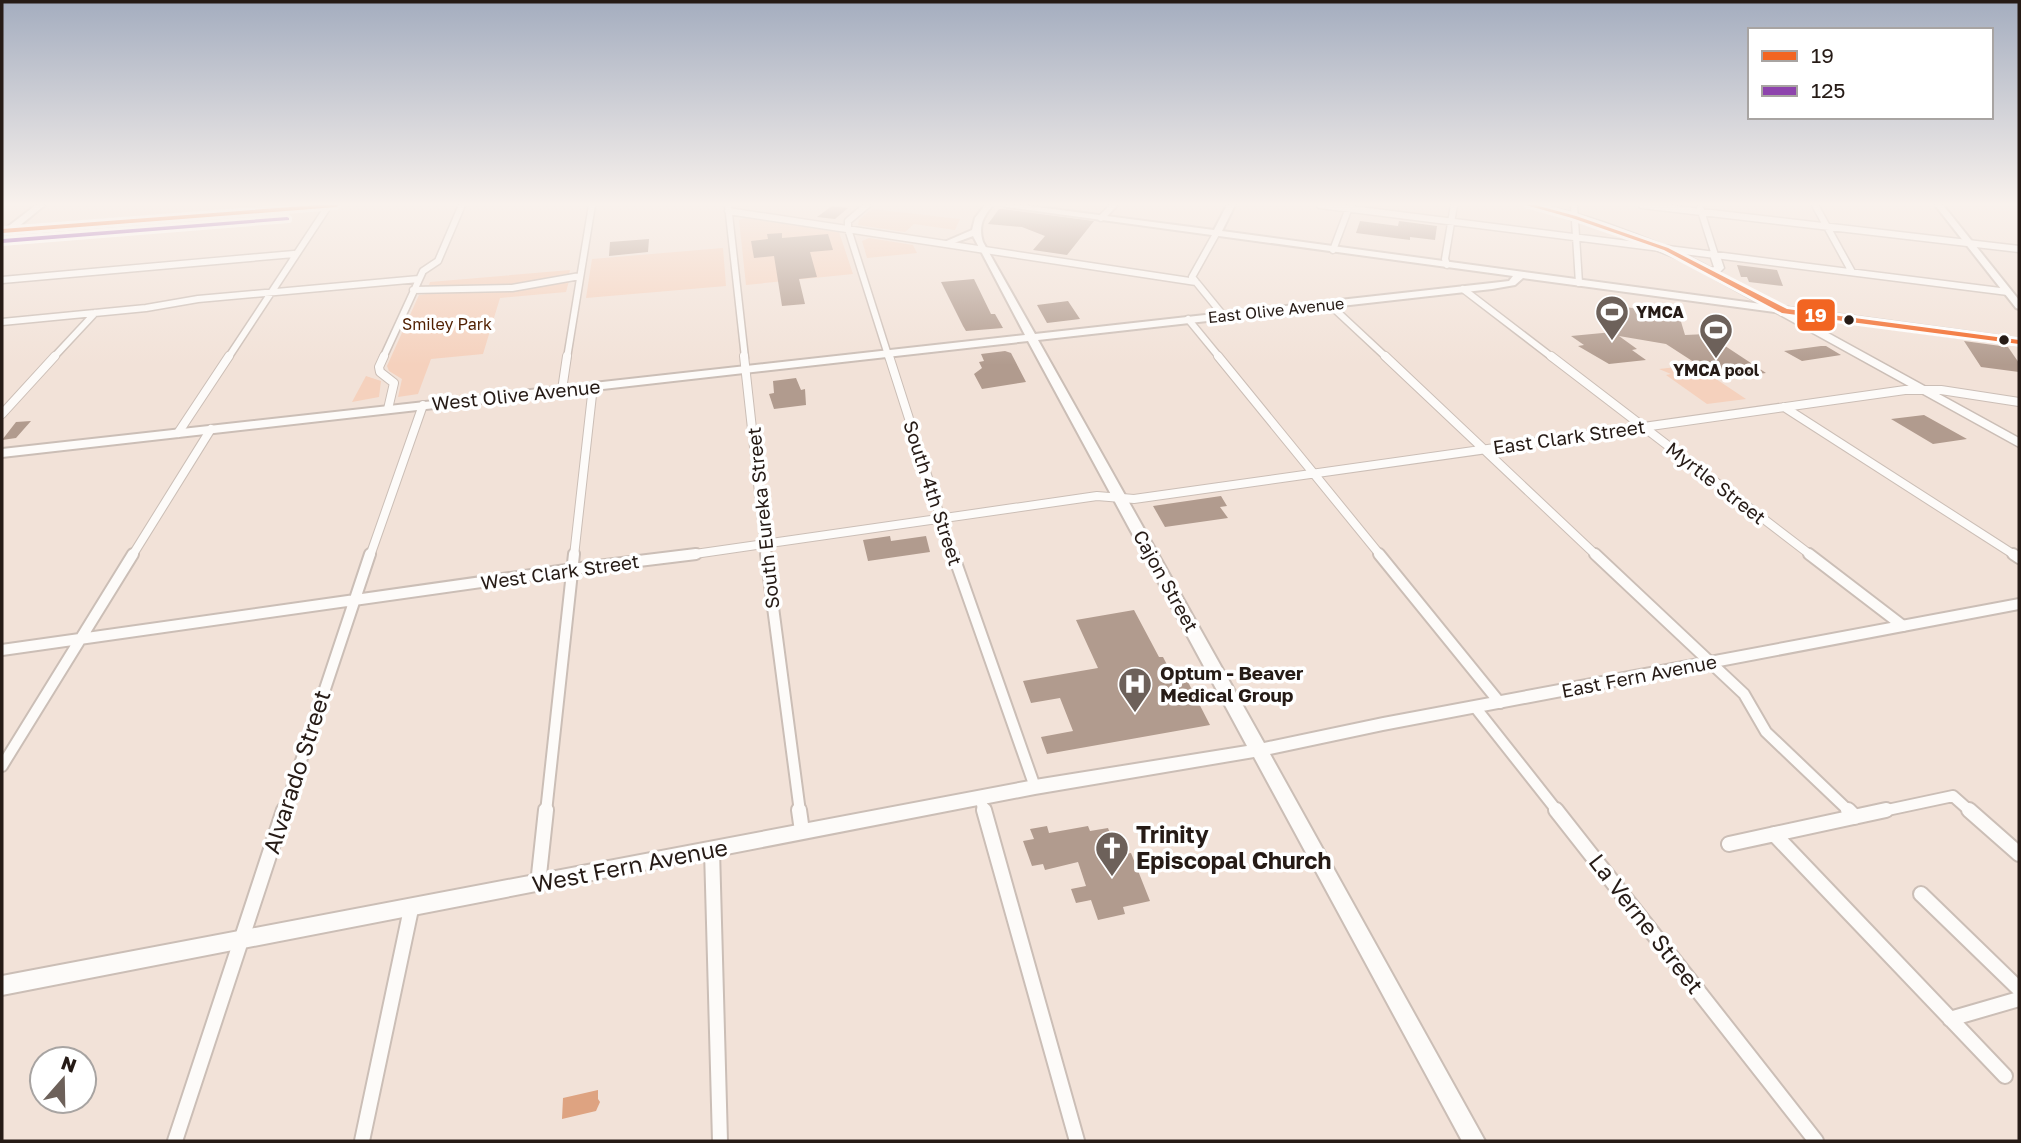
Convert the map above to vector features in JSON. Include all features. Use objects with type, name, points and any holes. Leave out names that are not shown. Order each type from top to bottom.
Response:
[{"type":"main road","points":[[1685,258],[1785,311],[2019,443]]},
{"type":"main road","points":[[1713,272],[1719,268],[1716,258]]},
{"type":"street","points":[[2,279],[244,258]]},
{"type":"street","points":[[178,433],[292,258]]},
{"type":"street","points":[[388,409],[394,383],[380,372],[379,367],[423,271],[439,258]]},
{"type":"street","points":[[562,390],[583,258]]},
{"type":"street","name":"South Eureka Street","points":[[734,258],[765,546],[802,831]]},
{"type":"street","name":"South 4th Street","points":[[857,258],[940,518],[1035,787]]},
{"type":"street","name":"Cajon Street","points":[[987,258],[1474,1141]]},
{"type":"street","points":[[1043,258],[1196,282]]},
{"type":"street","points":[[1202,258],[1192,275],[1223,314]]},
{"type":"street","points":[[1396,258],[2019,342]]},
{"type":"street","points":[[1445,258],[1447,265]]},
{"type":"street","points":[[1576,258],[1578,283]]},
{"type":"street","points":[[1742,258],[2008,292]]},
{"type":"street","points":[[1845,258],[1852,272]]},
{"type":"street","points":[[1982,258],[2019,306]]},
{"type":"street","name":"East Olive Avenue","points":[[1029,337],[1512,283],[1520,275]]},
{"type":"street","points":[[413,290],[512,289],[580,276]]},
{"type":"street","points":[[2,321],[419,279]]},
{"type":"street","points":[[1735,284],[1732,290],[1737,305]]},
{"type":"street","name":"Myrtle Street","points":[[1463,289],[1903,626]]},
{"type":"street","points":[[1329,304],[1710,662],[1751,703],[1766,732],[1855,817]]},
{"type":"street","points":[[2,414],[96,313]]},
{"type":"street","points":[[1188,319],[1500,703]]},
{"type":"street","name":"West Olive Avenue","points":[[2,453],[1029,337]]},
{"type":"street","points":[[538,884],[593,386]]},
{"type":"street","name":"East Clark Street","points":[[1119,498],[1134,499],[1922,389],[2019,402]]},
{"type":"street","name":"Alvarado Street","points":[[176,1141],[354,600],[423,405]]},
{"type":"street","points":[[1784,407],[2019,558]]},
{"type":"street","points":[[2,766],[211,429]]},
{"type":"street","name":"West Clark Street","points":[[2,650],[573,569],[765,546],[1097,496],[1119,498]]},
{"type":"street","name":"East Fern Avenue","points":[[1260,750],[2019,604]]},
{"type":"street","name":"La Verne Street","points":[[1475,707],[1816,1141]]},
{"type":"street","name":"West Fern Avenue","points":[[2,986],[241,942],[980,797],[1260,750]]},
{"type":"street","points":[[1729,844],[1953,796],[2019,854]]},
{"type":"street","points":[[980,797],[1077,1141]]},
{"type":"street","points":[[1774,834],[2005,1076]]},
{"type":"street","points":[[712,850],[720,1141]]},
{"type":"street","points":[[1921,894],[2019,989]]},
{"type":"street","points":[[362,1141],[411,909]]},
{"type":"street","points":[[1950,1019],[2019,999]]},
{"type":"green space","points":[[724,258],[726,286],[586,298],[592,259]]},
{"type":"green space","points":[[743,258],[848,258],[853,274],[746,285]]},
{"type":"green space","name":"Smiley Park","points":[[570,270],[569,275],[509,285],[429,285],[430,282]]},
{"type":"green space","name":"Smiley Park","points":[[569,281],[566,292],[500,298],[483,354],[431,359],[418,394],[398,397],[402,379],[389,371],[387,366],[419,295],[513,291]]},
{"type":"green space","points":[[1695,365],[1746,399],[1707,404],[1666,375],[1671,374],[1659,369]]},
{"type":"green space","name":"Smiley Park","points":[[366,376],[381,381],[379,397],[352,402]]},
{"type":"shaded area","points":[[598,1090],[600,1102],[596,1111],[562,1119],[563,1098]]},
{"type":"building","points":[[774,258],[812,258],[817,277],[799,279],[805,304],[782,306]]},
{"type":"building","points":[[1737,265],[1777,270],[1783,286],[1749,282],[1747,277],[1741,277]]},
{"type":"building","points":[[974,279],[991,314],[995,314],[1003,328],[966,331],[963,326],[941,282]]},
{"type":"building","points":[[1068,301],[1080,319],[1047,323],[1037,305]]},
{"type":"building","name":"YMCA","points":[[1612,305],[1679,315],[1685,335],[1707,334],[1766,373],[1720,379],[1666,344],[1619,336],[1637,349],[1632,350],[1646,360],[1609,364],[1578,346],[1584,345],[1571,336],[1613,332]]},
{"type":"building","points":[[1964,341],[2008,347],[2019,363],[2019,372],[1981,367]]},
{"type":"building","points":[[1821,346],[1841,355],[1802,361],[1784,351]]},
{"type":"building","points":[[1005,351],[1011,353],[1026,382],[982,389],[974,374],[982,368],[979,362],[984,361],[981,354]]},
{"type":"building","points":[[796,378],[801,390],[805,389],[806,405],[774,409],[769,394],[774,393],[773,381]]},
{"type":"building","points":[[1924,415],[1967,439],[1933,444],[1891,419]]},
{"type":"building","points":[[31,421],[16,438],[2,440],[16,422]]},
{"type":"building","points":[[1221,496],[1227,506],[1220,507],[1228,518],[1165,527],[1153,506]]},
{"type":"building","points":[[890,536],[891,541],[926,536],[930,552],[868,561],[863,540]]},
{"type":"building","name":"Optum - Beaver Medical Group","points":[[1134,610],[1177,684],[1188,682],[1210,725],[1047,754],[1041,737],[1073,731],[1060,698],[1031,703],[1023,681],[1098,668],[1076,620]]},
{"type":"building","name":"Trinity Episcopal Church","points":[[1047,826],[1049,833],[1088,826],[1090,831],[1108,828],[1118,855],[1131,853],[1150,901],[1123,907],[1125,914],[1098,920],[1091,900],[1076,903],[1071,889],[1086,886],[1078,862],[1045,870],[1043,864],[1032,866],[1023,841],[1034,839],[1030,829]]},
{"type":"transit line","name":"19","points":[[1684,258],[1785,311],[2019,342]]},
{"type":"place","name":"YMCA","points":[[1612,342]]},
{"type":"place","name":"YMCA pool","points":[[1716,360]]},
{"type":"place","name":"Optum - Beaver Medical Group","points":[[1135,714]]},
{"type":"place","name":"Trinity Episcopal Church","points":[[1112,878]]}]
